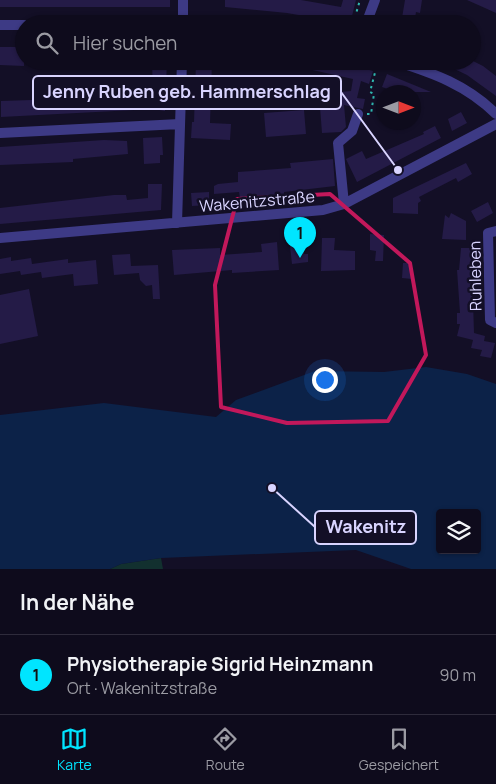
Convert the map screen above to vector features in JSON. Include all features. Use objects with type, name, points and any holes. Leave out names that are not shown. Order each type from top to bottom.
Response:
[{"type":"street","points":[[183,0],[183,15]]},
{"type":"street","points":[[369,15],[375,0]]},
{"type":"street","points":[[0,25],[15,25]]},
{"type":"street","points":[[177,223],[182,70]]},
{"type":"street","points":[[423,70],[442,76],[483,100],[496,114]]},
{"type":"street","points":[[344,204],[338,143],[352,130],[358,114]]},
{"type":"street","points":[[0,134],[180,124]]},
{"type":"street","name":"Wakenitzstraße","points":[[0,238],[323,210],[344,204],[496,124]]},
{"type":"street","name":"Ruhleben","points":[[496,230],[488,234],[490,320],[496,323]]},
{"type":"path","points":[[356,15],[360,0]]},
{"type":"path","points":[[358,114],[370,114],[374,94],[370,92],[376,70]]},
{"type":"highlighted area","points":[[330,194],[410,263],[426,355],[388,421],[287,423],[221,407],[215,285],[237,199]]},
{"type":"green space","points":[[161,558],[163,569],[110,569],[121,564]]},
{"type":"water","points":[[426,367],[467,374],[496,384],[496,569],[411,569],[356,550],[161,558],[121,564],[110,569],[0,569],[0,415],[104,403],[216,417],[236,400],[315,371],[384,372]]},
{"type":"building","points":[[0,0],[170,0],[170,7],[0,7]]},
{"type":"building","points":[[225,0],[301,0],[341,7],[343,0],[356,0],[352,15],[298,15],[225,7]]},
{"type":"building","points":[[405,0],[422,0],[420,13],[402,15]]},
{"type":"building","points":[[467,0],[496,0],[496,13],[485,8]]},
{"type":"building","points":[[0,47],[15,47],[15,66],[0,65]]},
{"type":"building","points":[[481,65],[483,66],[496,76],[496,96],[467,75],[457,70],[481,70]]},
{"type":"building","points":[[152,70],[167,70],[165,111],[153,109],[1,117],[1,101],[153,96]]},
{"type":"building","points":[[196,70],[212,70],[210,123],[231,124],[230,140],[191,138],[192,122],[194,122]]},
{"type":"building","points":[[312,70],[373,71],[369,84],[361,81],[357,98],[365,99],[363,109],[344,105],[346,127],[341,132],[322,133],[319,94],[351,91],[353,79]]},
{"type":"building","points":[[387,74],[414,85],[383,85]]},
{"type":"building","points":[[421,88],[431,92],[421,92]]},
{"type":"building","points":[[304,110],[306,134],[266,137],[264,113]]},
{"type":"building","points":[[461,112],[467,123],[452,131],[448,119]]},
{"type":"building","points":[[435,126],[441,138],[357,182],[346,159],[362,151],[366,159],[424,134],[423,132]]},
{"type":"building","points":[[162,137],[163,155],[160,155],[160,163],[144,164],[143,138]]},
{"type":"building","points":[[104,140],[127,141],[128,154],[73,159],[73,162],[0,165],[0,147]]},
{"type":"building","points":[[333,159],[335,186],[284,192],[284,195],[240,198],[239,192],[214,194],[214,186],[218,184],[238,182],[238,172],[291,168],[290,163]]},
{"type":"building","points":[[466,163],[472,174],[458,182],[456,178],[419,197],[421,201],[418,203],[418,214],[393,213],[393,198]]},
{"type":"building","points":[[148,184],[162,184],[161,210],[0,224],[0,208],[114,195],[126,195],[127,200],[148,198]]},
{"type":"building","points":[[209,192],[209,205],[192,206],[191,193]]},
{"type":"building","points":[[488,202],[493,213],[477,222],[471,211]]},
{"type":"building","points":[[451,213],[466,221],[466,240],[442,239],[445,215],[449,218]]},
{"type":"building","points":[[370,234],[384,235],[383,261],[375,261],[376,251],[370,250]]},
{"type":"building","points":[[322,238],[335,238],[334,250],[355,251],[355,270],[321,271]]},
{"type":"building","points":[[277,242],[279,270],[232,273],[232,270],[174,275],[172,250],[220,248],[220,255],[262,252],[261,244]]},
{"type":"building","points":[[303,245],[304,254],[308,254],[308,262],[292,264],[290,246]]},
{"type":"building","points":[[461,248],[473,248],[472,270],[475,270],[476,301],[473,301],[474,333],[485,336],[484,341],[495,343],[491,358],[480,356],[482,350],[471,348],[473,340],[457,336],[460,324],[457,324],[457,313],[460,313],[457,270],[459,270]]},
{"type":"building","points":[[130,254],[131,266],[158,265],[160,299],[153,299],[152,285],[146,286],[140,280],[139,273],[114,275],[112,255]]},
{"type":"building","points":[[11,257],[11,261],[31,258],[32,264],[68,259],[68,263],[96,260],[98,284],[74,286],[73,274],[42,278],[41,272],[21,275],[20,271],[0,274],[0,259]]},
{"type":"building","points":[[403,263],[412,263],[412,279],[402,278]]},
{"type":"building","points":[[29,289],[38,336],[0,344],[0,295]]},
{"type":"place","name":"Jenny Ruben geb. Hammerschlag","points":[[398,170]]},
{"type":"place","name":"Physiotherapie Sigrid Heinzmann","points":[[300,258]]},
{"type":"place","name":"Wakenitz","points":[[272,488]]}]
